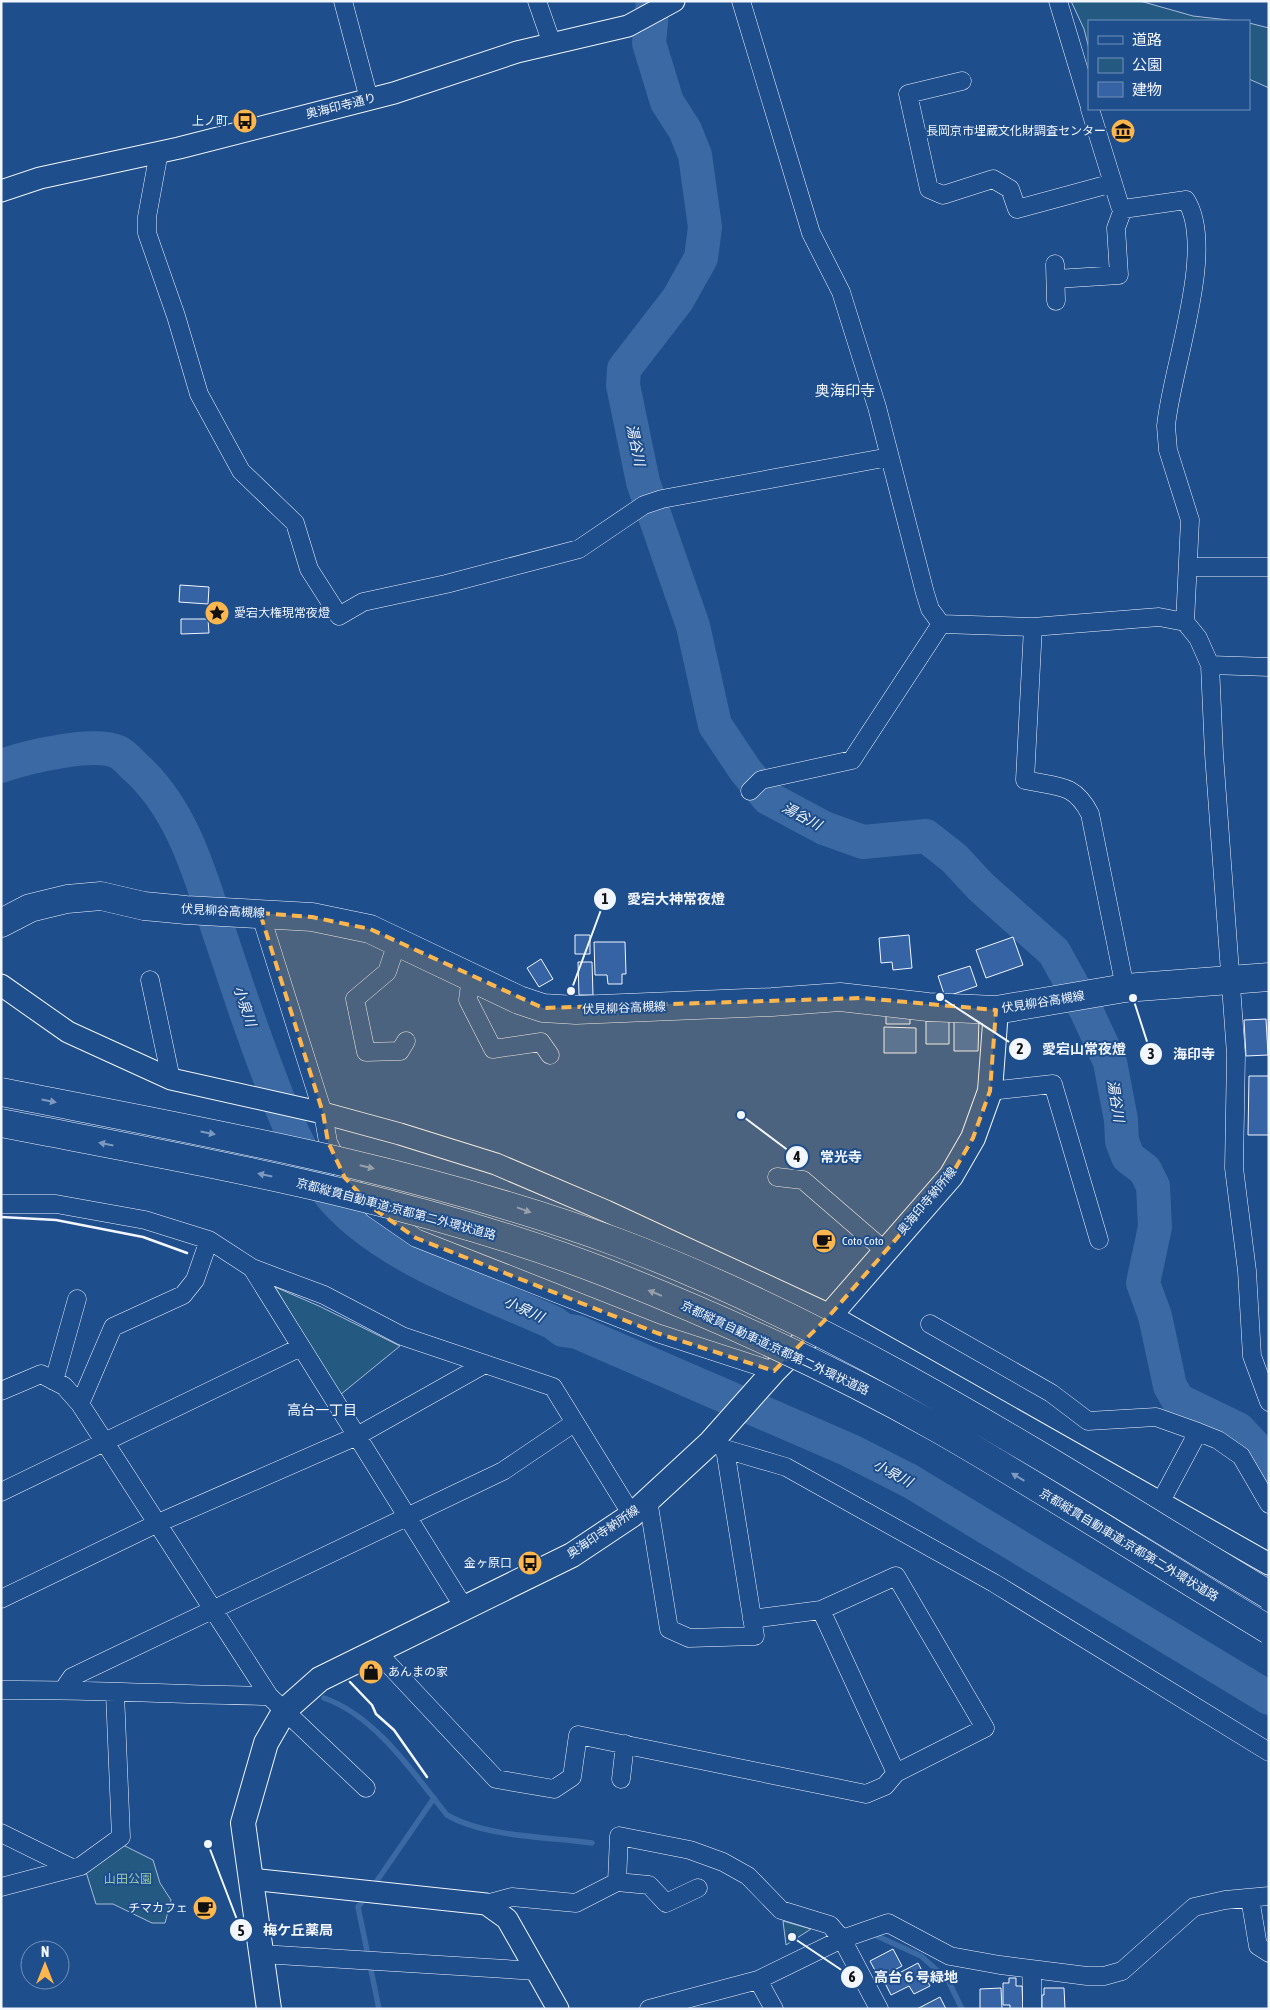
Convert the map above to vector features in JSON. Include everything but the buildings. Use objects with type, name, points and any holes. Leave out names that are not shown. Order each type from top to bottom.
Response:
[{"type":"main road","name":"伏見柳谷高槻線","points":[[1,923],[30,908],[67,899],[101,896],[144,906],[312,917],[370,929],[398,940],[519,1000],[543,1008],[557,1009],[772,1002],[840,997],[928,1007],[996,1010],[1125,988],[1269,977]]},
{"type":"main road","name":"奥海印寺納所線","points":[[269,2009],[243,1823],[277,1703],[320,1679],[572,1555],[640,1508],[720,1440],[770,1376],[830,1315],[884,1250],[952,1176],[972,1138],[990,1091],[996,1010]]},
{"type":"main road","points":[[1,1092],[272,1145],[399,1175],[514,1206],[621,1244],[736,1291],[836,1341],[932,1393],[1269,1595]]},
{"type":"main road","name":"京都縦貫自動車道;京都第二外環状道路","points":[[1,1123],[264,1175],[390,1205],[502,1237],[609,1274],[721,1320],[820,1367],[936,1428],[1269,1630]]},
{"type":"street","points":[[343,1],[369,99]]},
{"type":"street","points":[[537,1],[552,44]]},
{"type":"street","points":[[741,1],[811,233],[841,292],[877,407],[925,593],[930,609],[941,624]]},
{"type":"street","points":[[1058,1],[1088,101]]},
{"type":"street","name":"奥海印寺通り","points":[[1,192],[40,178],[159,152],[394,93],[517,52],[628,26],[658,9]]},
{"type":"street","points":[[962,81],[908,94],[929,189],[943,195],[993,179],[1010,189],[1017,209],[1113,183]]},
{"type":"street","points":[[1056,301],[1055,272],[1118,275],[1116,228],[1123,209],[1090,110]]},
{"type":"street","points":[[159,152],[147,217],[147,233],[176,316],[199,394],[241,471],[295,523],[309,569],[339,616],[363,602],[446,584],[579,550],[644,505],[662,499],[889,457]]},
{"type":"street","points":[[1123,209],[1186,200],[1194,212],[1197,258],[1166,426],[1168,450],[1190,520],[1185,622]]},
{"type":"street","points":[[1188,568],[1269,567]]},
{"type":"street","points":[[941,624],[1033,627],[1159,617],[1185,622],[1198,638],[1210,665],[1214,754],[1236,1054],[1234,1168],[1247,1271],[1252,1356],[1269,1402]]},
{"type":"street","points":[[755,785],[852,760],[941,624]]},
{"type":"street","points":[[1033,627],[1025,780],[1073,790],[1083,800],[1090,814],[1125,988]]},
{"type":"street","points":[[1210,665],[1269,667]]},
{"type":"street","points":[[257,913],[328,1142],[345,1178],[374,1209],[416,1238],[770,1376]]},
{"type":"street","points":[[398,940],[387,972],[356,999],[366,1052],[400,1051],[406,1041]]},
{"type":"street","points":[[471,976],[468,1000],[493,1049],[541,1042],[550,1055]]},
{"type":"street","points":[[150,980],[170,1079]]},
{"type":"street","points":[[1,985],[68,1032],[170,1079],[319,1112],[400,1134],[496,1164],[606,1211],[830,1315],[1269,1564]]},
{"type":"street","points":[[990,1091],[1052,1084],[1099,1240]]},
{"type":"street","points":[[777,1177],[803,1180],[884,1250]]},
{"type":"street","points":[[1,1204],[56,1204],[144,1220],[209,1240],[252,1268],[324,1295],[402,1336],[553,1387],[574,1423],[640,1508],[669,1629],[689,1638],[754,1636],[720,1440]]},
{"type":"street","points":[[80,1404],[113,1327],[184,1294],[195,1280],[209,1240]]},
{"type":"street","points":[[252,1268],[465,1609]]},
{"type":"street","points":[[54,1381],[77,1299]]},
{"type":"street","points":[[930,1324],[1051,1393],[1088,1421],[1156,1417],[1218,1440],[1241,1456],[1269,1504]]},
{"type":"street","points":[[1,1492],[302,1347]]},
{"type":"street","points":[[1,1599],[156,1524],[357,1436],[485,1364]]},
{"type":"street","points":[[1,1391],[41,1374],[64,1386],[80,1404],[212,1610],[277,1703],[366,1788]]},
{"type":"street","points":[[63,1690],[72,1677],[503,1471],[574,1423]]},
{"type":"street","points":[[1160,1503],[1198,1432]]},
{"type":"street","points":[[720,1440],[786,1467],[994,1583],[1269,1752]]},
{"type":"street","points":[[377,1652],[496,1779],[554,1789],[572,1777],[578,1735],[866,1794],[886,1786],[896,1773],[986,1728],[896,1576],[820,1610],[752,1619]]},
{"type":"street","points":[[820,1610],[896,1773]]},
{"type":"street","points":[[1,1690],[63,1690],[277,1703]]},
{"type":"street","points":[[1,1887],[81,1866],[121,1837],[115,1693]]},
{"type":"street","points":[[621,1779],[625,1744]]},
{"type":"street","points":[[1,1833],[72,1868]]},
{"type":"street","points":[[617,1882],[619,1836],[690,1850],[723,1862],[748,1876],[781,1910],[830,1925],[842,1939],[879,2009]]},
{"type":"street","points":[[251,1879],[486,1904],[512,1897],[576,1903],[617,1882],[649,1885],[666,1903],[698,1888]]},
{"type":"street","points":[[649,2009],[670,2006],[758,1980],[842,1939],[888,1922],[950,1956],[1032,1969],[1087,1976],[1104,1976],[1122,1971],[1194,1907],[1225,1900],[1269,1896]]},
{"type":"street","points":[[1250,1898],[1258,1946],[1269,1953]]},
{"type":"street","points":[[486,1904],[507,1919],[558,2009]]},
{"type":"street","points":[[261,1954],[536,1971]]},
{"type":"street","points":[[1032,1969],[1032,2009]]},
{"type":"street","points":[[758,1980],[774,2009]]},
{"type":"highlighted area","points":[[260,913],[312,917],[370,929],[543,1008],[862,998],[996,1010],[990,1091],[973,1138],[951,1176],[830,1315],[774,1371],[657,1333],[416,1238],[374,1209],[345,1178],[328,1142],[323,1113]]},
{"type":"green space","points":[[1071,1],[1140,1],[1193,16],[1228,20],[1088,20],[1088,45],[1084,29]]},
{"type":"green space","points":[[1250,23],[1269,28],[1269,88],[1250,79]]},
{"type":"green space","points":[[275,1287],[319,1306],[400,1346],[340,1395]]},
{"type":"green space","name":"山田公園","points":[[123,1845],[153,1860],[160,1883],[171,1900],[165,1923],[152,1923],[113,1904],[96,1904],[86,1872]]},
{"type":"green space","points":[[783,1921],[811,1929],[786,1945]]},
{"type":"waterway","name":"湯谷川","points":[[653,1],[649,43],[667,102],[685,130],[695,155],[705,227],[701,258],[678,299],[624,369],[623,385],[643,482],[693,626],[715,725],[745,770],[768,798],[824,828],[863,842],[926,836],[954,858],[981,887],[1054,952],[1086,1010],[1110,1062],[1121,1120],[1122,1141],[1128,1157],[1145,1170],[1153,1186],[1155,1227],[1143,1283],[1155,1316],[1170,1386],[1178,1400],[1238,1429],[1253,1445],[1269,1469]]},
{"type":"waterway","name":"小泉川","points":[[1,766],[27,758],[77,749],[107,749],[122,755],[150,782],[176,820],[187,841],[254,1035],[292,1131],[307,1161],[325,1188],[346,1211],[371,1232],[430,1268],[554,1323],[563,1330],[577,1332],[849,1450],[910,1481],[1269,1698]]},
{"type":"waterway","points":[[324,1698],[361,1718],[377,1732],[393,1748],[447,1815],[479,1828],[498,1832],[592,1843]]},
{"type":"waterway","points":[[372,1888],[434,1798]]},
{"type":"waterway","points":[[367,1895],[358,1907],[379,2009]]},
{"type":"waterway","points":[[877,1936],[921,1956],[948,1980],[962,2009]]},
{"type":"wall","points":[[1,1217],[56,1220],[143,1237],[187,1253]]},
{"type":"wall","points":[[350,1682],[372,1705],[376,1714],[394,1730],[427,1777]]},
{"type":"place","name":"上ノ町","points":[[245,121]]},
{"type":"place","name":"長岡京市埋蔵文化財調査センター","points":[[1123,131]]},
{"type":"place","name":"愛宕大権現常夜燈","points":[[217,613]]},
{"type":"place","name":"愛宕大神常夜燈","points":[[571,991]]},
{"type":"place","name":"愛宕山常夜燈","points":[[940,997]]},
{"type":"place","name":"海印寺","points":[[1133,998]]},
{"type":"place","name":"常光寺","points":[[741,1115]]},
{"type":"place","name":"Coto Coto","points":[[824,1241]]},
{"type":"place","name":"金ヶ原口","points":[[530,1563]]},
{"type":"place","name":"あんまの家","points":[[371,1672]]},
{"type":"place","name":"梅ケ丘薬局","points":[[208,1844]]},
{"type":"place","name":"チマカフェ","points":[[205,1908]]},
{"type":"place","name":"高台６号緑地","points":[[792,1937]]},
{"type":"district","name":"奥海印寺","points":[[845,390]]},
{"type":"district","name":"高台一丁目","points":[[322,1410]]}]
